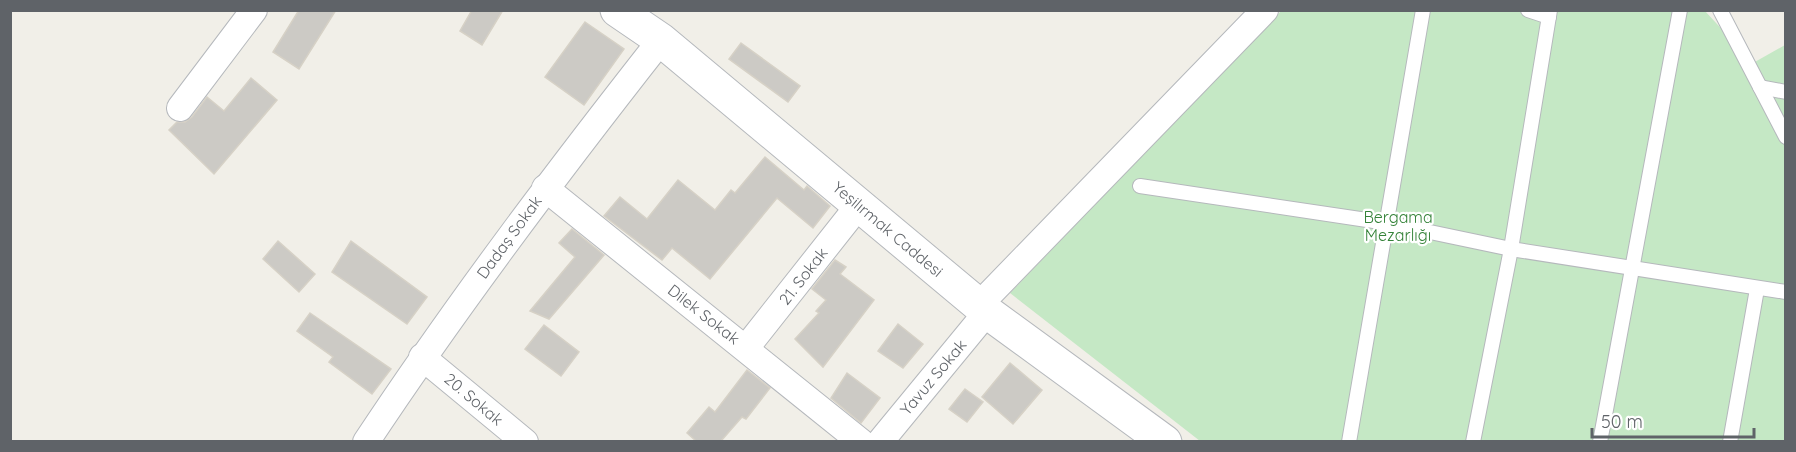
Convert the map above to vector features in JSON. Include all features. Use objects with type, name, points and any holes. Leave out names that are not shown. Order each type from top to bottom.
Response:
[{"type":"street","points":[[180,108],[254,10]]},
{"type":"street","name":"Yeşilırmak Caddesi","points":[[617,10],[661,40],[983,309],[1152,438]]},
{"type":"street","name":"Yavuz Sokak","points":[[880,441],[983,309],[1265,10]]},
{"type":"street","name":"Dadaş Sokak","points":[[366,441],[422,357],[545,188],[661,40]]},
{"type":"street","name":"Dilek Sokak","points":[[545,188],[861,441]]},
{"type":"street","name":"21. Sokak","points":[[747,348],[859,205]]},
{"type":"street","name":"20. Sokak","points":[[422,357],[525,441]]},
{"type":"lane","points":[[1349,441],[1423,10]]},
{"type":"lane","points":[[1473,441],[1511,249],[1550,14],[1528,10]]},
{"type":"lane","points":[[1600,441],[1680,10]]},
{"type":"lane","points":[[1720,10],[1785,136]]},
{"type":"lane","points":[[1760,87],[1785,92]]},
{"type":"lane","points":[[1140,186],[1387,223],[1511,249],[1785,292]]},
{"type":"lane","points":[[1730,441],[1757,289]]},
{"type":"green space","name":"Bergama Mezarlığı","points":[[1281,11],[1705,11],[1753,63],[1785,45],[1785,441],[1200,441],[1010,293]]},
{"type":"building","points":[[299,10],[336,10],[299,69],[273,52]]},
{"type":"building","points":[[472,10],[503,10],[482,45],[460,31]]},
{"type":"building","points":[[585,22],[624,49],[584,105],[545,77]]},
{"type":"building","points":[[741,43],[800,86],[788,102],[729,59]]},
{"type":"building","points":[[251,78],[277,100],[214,174],[169,130],[177,122],[185,122],[192,117],[207,97],[224,111]]},
{"type":"building","points":[[765,157],[804,190],[807,186],[830,206],[813,228],[777,198],[710,279],[672,248],[662,260],[604,216],[620,197],[647,219],[678,180],[715,210],[731,190],[735,193]]},
{"type":"building","points":[[572,229],[604,255],[549,319],[530,311],[575,257],[559,243]]},
{"type":"building","points":[[278,241],[315,274],[299,292],[263,259]]},
{"type":"building","points":[[351,241],[427,297],[407,324],[332,272]]},
{"type":"building","points":[[835,260],[846,267],[840,274],[874,300],[823,367],[795,339],[819,313],[816,311],[826,300],[812,289]]},
{"type":"building","points":[[310,313],[391,369],[372,394],[329,362],[333,357],[297,331]]},
{"type":"building","points":[[898,324],[923,344],[903,368],[878,351]]},
{"type":"building","points":[[544,325],[579,352],[561,376],[525,349]]},
{"type":"building","points":[[1010,363],[1042,390],[1013,424],[982,397]]},
{"type":"building","points":[[747,370],[770,388],[746,419],[742,417],[721,441],[696,441],[687,433],[709,407],[715,412]]},
{"type":"building","points":[[847,373],[880,398],[861,423],[831,398]]},
{"type":"building","points":[[965,389],[983,402],[967,422],[949,409]]}]
